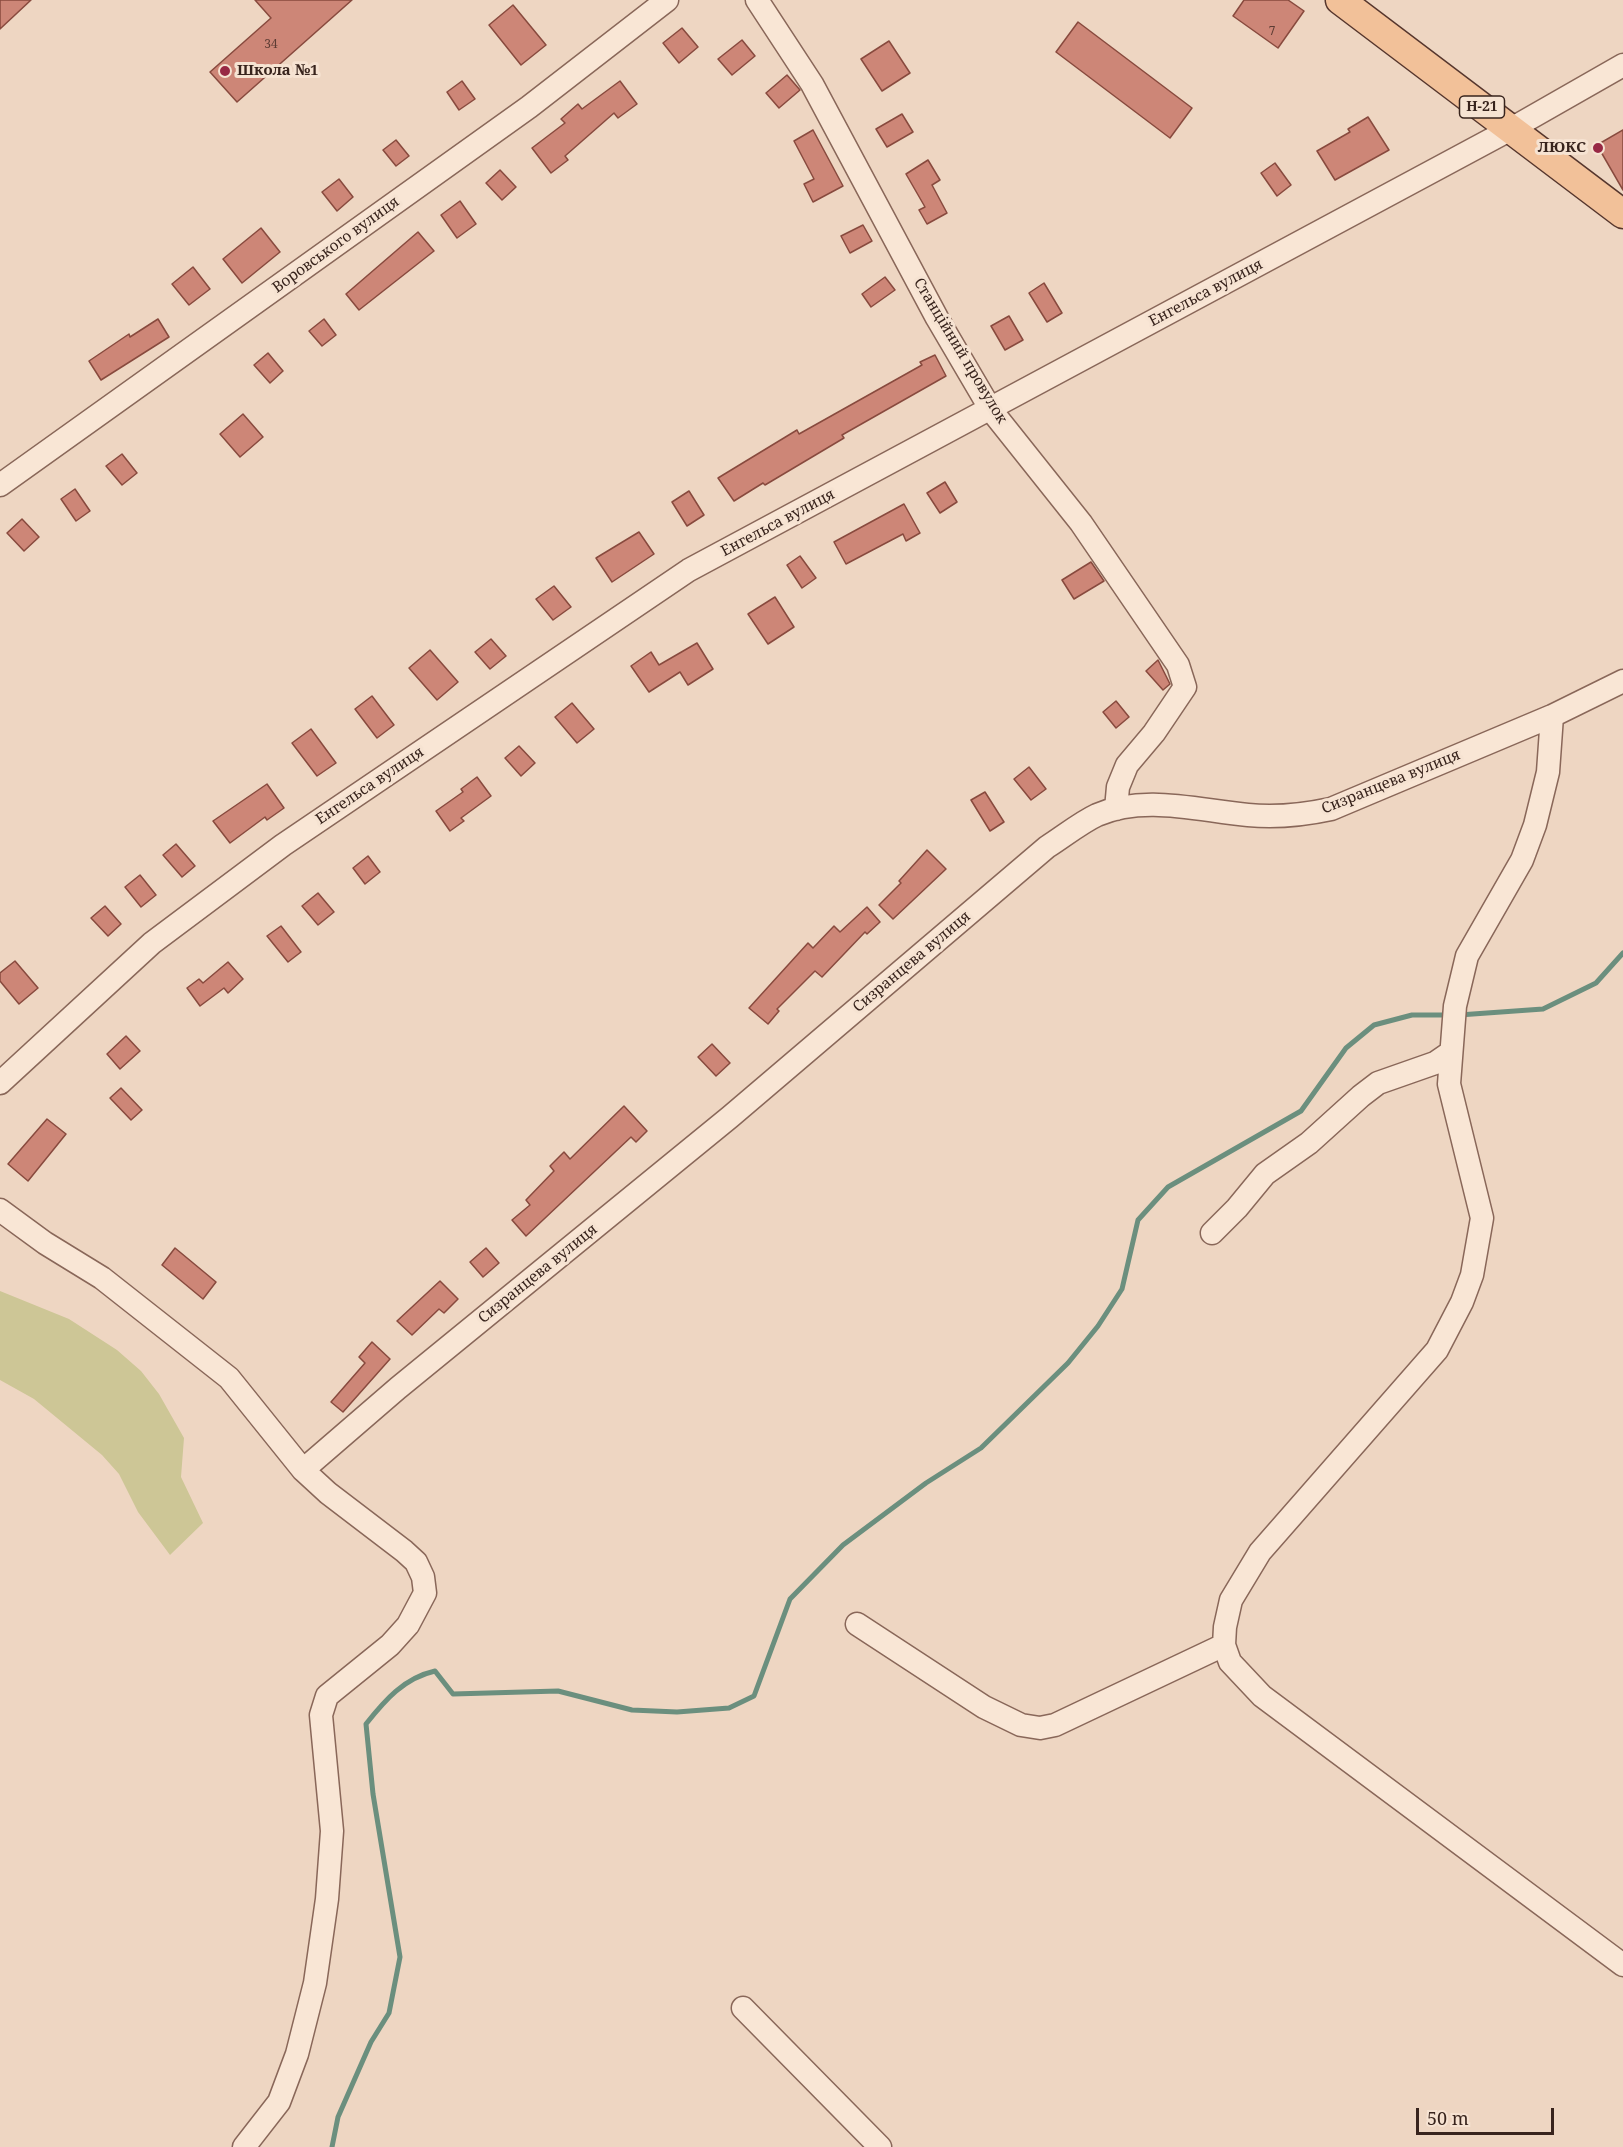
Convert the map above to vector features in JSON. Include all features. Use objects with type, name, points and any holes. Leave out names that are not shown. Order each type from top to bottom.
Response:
[{"type":"main road","name":"Н-21","points":[[1340,0],[1623,214]]},
{"type":"street","name":"Воровського вулиця","points":[[0,485],[529,107],[667,0]]},
{"type":"street","name":"Станційний провулок","points":[[757,0],[812,84],[932,308],[992,410],[1081,523],[1178,665],[1185,687],[1154,733],[1127,765],[1118,787],[1116,809]]},
{"type":"street","name":"Енгельса вулиця","points":[[0,1083],[152,943],[293,838],[690,570],[992,410],[1511,129],[1623,65]]},
{"type":"street","name":"Сизранцева вулиця","points":[[303,1470],[398,1388],[730,1117],[1047,847],[1097,815],[1116,809],[1140,806],[1187,806],[1249,815],[1293,817],[1331,809],[1552,716],[1623,681]]},
{"type":"street","points":[[1552,716],[1548,771],[1535,825],[1522,860],[1467,956],[1454,1017],[1449,1084],[1482,1218],[1478,1248],[1462,1302],[1437,1350],[1260,1552],[1232,1600],[1225,1627],[1224,1645],[1230,1662],[1262,1696],[1623,1965]]},
{"type":"street","points":[[1212,1233],[1237,1208],[1265,1174],[1301,1149],[1369,1090],[1398,1074],[1435,1063],[1451,1052]]},
{"type":"street","points":[[0,1210],[36,1237],[102,1278],[230,1378],[303,1470],[416,1562],[423,1577],[425,1593],[408,1625],[390,1645],[327,1696],[321,1715],[332,1831],[327,1899],[315,1983],[297,2054],[279,2102],[244,2147]]},
{"type":"street","points":[[857,1624],[984,1707],[1021,1725],[1040,1728],[1054,1725],[1224,1645]]},
{"type":"street","points":[[743,2008],[880,2147]]},
{"type":"shaded area","points":[[0,1291],[69,1319],[117,1350],[141,1371],[159,1394],[184,1438],[181,1477],[203,1523],[170,1555],[138,1512],[119,1474],[102,1455],[34,1399],[0,1380]]},
{"type":"building","points":[[0,0],[31,0],[0,29]]},
{"type":"building","points":[[255,0],[352,0],[237,102],[210,72],[271,18]]},
{"type":"building","points":[[1244,0],[1288,0],[1304,11],[1278,48],[1233,16]]},
{"type":"building","points":[[513,5],[546,45],[521,65],[489,25]]},
{"type":"building","points":[[1078,22],[1192,108],[1170,138],[1056,52]]},
{"type":"building","points":[[682,28],[698,47],[679,63],[663,43]]},
{"type":"building","points":[[742,40],[755,56],[732,75],[718,59]]},
{"type":"building","points":[[889,41],[910,73],[882,91],[861,59]]},
{"type":"building","points":[[787,75],[800,90],[779,108],[766,93]]},
{"type":"building","points":[[462,81],[475,99],[459,110],[447,92]]},
{"type":"building","points":[[620,81],[637,104],[618,118],[614,113],[565,156],[568,160],[551,173],[532,148],[565,123],[561,119],[578,104],[582,109]]},
{"type":"building","points":[[902,114],[913,132],[887,147],[876,129]]},
{"type":"building","points":[[1368,117],[1389,150],[1335,180],[1317,151],[1350,132],[1348,129]]},
{"type":"building","points":[[813,130],[843,186],[813,202],[804,184],[814,179],[794,141]]},
{"type":"building","points":[[1623,130],[1623,190],[1597,145]]},
{"type":"building","points":[[396,140],[409,156],[396,166],[383,150]]},
{"type":"building","points":[[928,160],[940,180],[932,185],[947,213],[927,224],[919,210],[925,207],[906,174]]},
{"type":"building","points":[[1275,163],[1291,185],[1277,196],[1261,173]]},
{"type":"building","points":[[500,170],[516,187],[502,200],[486,183]]},
{"type":"building","points":[[339,179],[353,197],[337,211],[322,192]]},
{"type":"building","points":[[460,201],[476,224],[457,238],[441,215]]},
{"type":"building","points":[[863,225],[872,241],[850,253],[841,236]]},
{"type":"building","points":[[261,228],[280,252],[242,283],[223,259]]},
{"type":"building","points":[[418,232],[434,251],[359,310],[346,294]]},
{"type":"building","points":[[193,267],[210,289],[189,305],[172,284]]},
{"type":"building","points":[[885,277],[895,290],[871,307],[862,294]]},
{"type":"building","points":[[1044,283],[1062,313],[1047,322],[1029,293]]},
{"type":"building","points":[[1009,316],[1023,340],[1005,350],[991,326]]},
{"type":"building","points":[[158,319],[169,337],[101,380],[89,361],[129,334],[130,337]]},
{"type":"building","points":[[324,319],[336,335],[322,346],[309,331]]},
{"type":"building","points":[[268,353],[283,371],[270,383],[254,365]]},
{"type":"building","points":[[935,355],[946,376],[842,435],[844,438],[765,485],[763,483],[734,501],[718,478],[797,430],[799,434],[922,365],[920,362]]},
{"type":"building","points":[[243,414],[263,437],[240,457],[220,434]]},
{"type":"building","points":[[122,454],[137,473],[122,485],[106,466]]},
{"type":"building","points":[[945,482],[957,502],[940,513],[927,493]]},
{"type":"building","points":[[75,489],[90,511],[76,521],[61,499]]},
{"type":"building","points":[[689,491],[704,515],[687,526],[672,502]]},
{"type":"building","points":[[904,504],[920,533],[906,541],[903,534],[846,564],[834,542]]},
{"type":"building","points":[[22,519],[39,537],[24,551],[7,533]]},
{"type":"building","points":[[639,532],[654,554],[612,582],[596,558]]},
{"type":"building","points":[[800,556],[816,578],[802,588],[787,565]]},
{"type":"building","points":[[1091,562],[1104,581],[1074,599],[1062,580]]},
{"type":"building","points":[[554,586],[571,607],[553,620],[536,599]]},
{"type":"building","points":[[775,597],[794,627],[768,644],[748,614]]},
{"type":"building","points":[[491,639],[506,656],[490,669],[475,652]]},
{"type":"building","points":[[697,643],[713,669],[688,685],[680,672],[649,692],[631,666],[651,652],[659,665]]},
{"type":"building","points":[[430,650],[458,682],[437,700],[409,668]]},
{"type":"building","points":[[1158,660],[1170,684],[1163,690],[1146,671]]},
{"type":"building","points":[[372,696],[394,725],[377,738],[355,709]]},
{"type":"building","points":[[1116,701],[1129,717],[1116,728],[1103,712]]},
{"type":"building","points":[[572,703],[594,729],[577,743],[555,717]]},
{"type":"building","points":[[311,729],[336,763],[317,776],[292,743]]},
{"type":"building","points":[[519,746],[535,763],[521,776],[505,758]]},
{"type":"building","points":[[1029,767],[1046,789],[1031,800],[1014,779]]},
{"type":"building","points":[[477,777],[491,796],[461,818],[464,821],[450,831],[436,811],[463,792],[461,789]]},
{"type":"building","points":[[267,784],[284,808],[267,820],[265,817],[230,843],[213,821]]},
{"type":"building","points":[[985,792],[1004,822],[990,831],[971,800]]},
{"type":"building","points":[[176,844],[195,866],[182,877],[163,855]]},
{"type":"building","points":[[927,850],[946,869],[893,919],[879,905],[901,883],[899,881]]},
{"type":"building","points":[[368,856],[380,872],[365,884],[353,868]]},
{"type":"building","points":[[140,875],[156,895],[141,907],[125,887]]},
{"type":"building","points":[[318,893],[334,912],[318,925],[302,906]]},
{"type":"building","points":[[105,906],[121,924],[108,936],[91,918]]},
{"type":"building","points":[[867,907],[880,922],[867,934],[865,932],[822,977],[815,971],[777,1009],[779,1011],[768,1024],[749,1008],[808,943],[813,948],[834,926],[840,932]]},
{"type":"building","points":[[281,926],[301,952],[288,962],[267,936]]},
{"type":"building","points":[[15,961],[38,988],[19,1004],[0,981],[0,973]]},
{"type":"building","points":[[228,962],[243,979],[228,993],[224,988],[200,1006],[187,988],[199,979],[203,983]]},
{"type":"building","points":[[126,1036],[140,1051],[120,1069],[107,1054]]},
{"type":"building","points":[[712,1044],[730,1063],[716,1076],[698,1057]]},
{"type":"building","points":[[121,1088],[142,1110],[131,1120],[110,1098]]},
{"type":"building","points":[[624,1106],[647,1131],[636,1142],[631,1137],[526,1236],[512,1220],[530,1205],[526,1200],[554,1171],[550,1166],[564,1152],[570,1159]]},
{"type":"building","points":[[47,1119],[66,1134],[28,1181],[8,1164]]},
{"type":"building","points":[[175,1248],[216,1282],[203,1299],[162,1265]]},
{"type":"building","points":[[486,1248],[499,1263],[483,1277],[470,1262]]},
{"type":"building","points":[[440,1281],[458,1299],[444,1313],[439,1309],[412,1335],[397,1321]]},
{"type":"building","points":[[372,1342],[390,1359],[343,1412],[331,1402],[365,1363],[359,1357]]},
{"type":"waterway","points":[[1459,1015],[1543,1009],[1596,983],[1623,953]]},
{"type":"waterway","points":[[332,2147],[338,2117],[371,2042],[389,2013],[400,1957],[373,1794],[366,1724],[380,1707],[396,1691],[414,1679],[435,1671],[453,1694],[558,1691],[632,1710],[677,1712],[729,1708],[754,1696],[790,1599],[843,1545],[926,1483],[981,1448],[1068,1363],[1098,1326],[1122,1289],[1138,1220],[1168,1187],[1301,1111],[1346,1048],[1374,1025],[1412,1015],[1450,1015]]},
{"type":"place","name":"Школа №1","points":[[225,71]]},
{"type":"place","name":"ЛЮКС","points":[[1598,148]]}]
